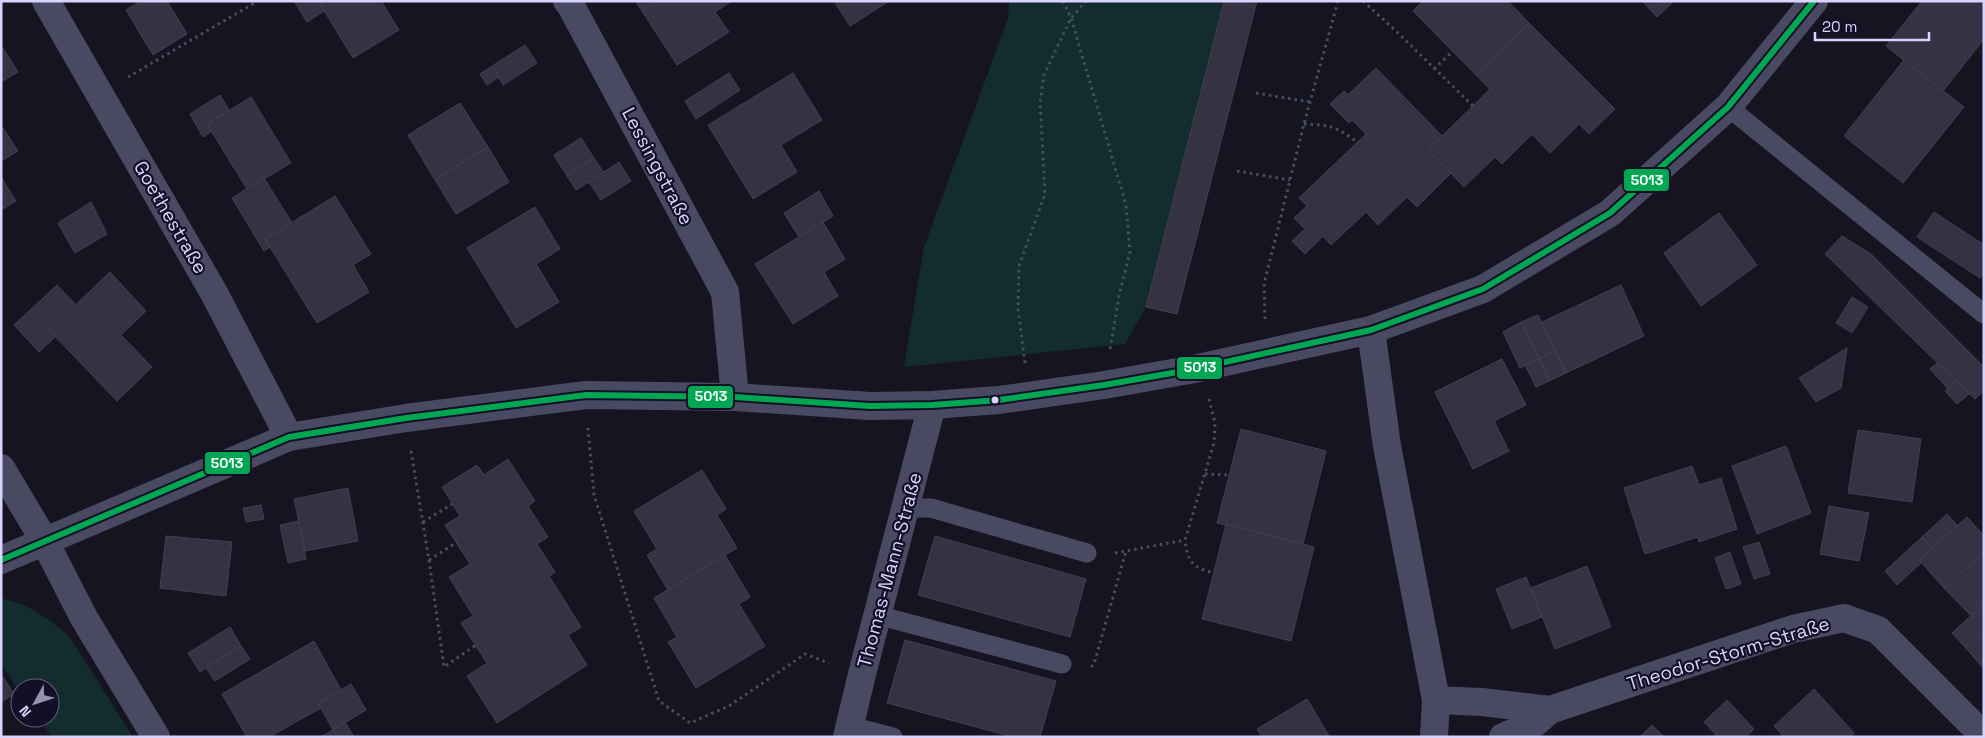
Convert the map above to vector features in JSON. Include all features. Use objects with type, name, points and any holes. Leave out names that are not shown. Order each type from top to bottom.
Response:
[{"type":"street","name":"Goethestraße","points":[[46,1],[214,293],[289,437]]},
{"type":"street","name":"Lessingstraße","points":[[567,1],[725,292],[735,397]]},
{"type":"street","points":[[1,560],[44,540],[289,437],[406,418],[586,396],[735,397],[870,406],[932,405],[999,400],[1104,385],[1201,367],[1371,330],[1483,288],[1610,213],[1728,107],[1814,1]]},
{"type":"street","points":[[1371,330],[1387,446],[1436,700],[1434,737]]},
{"type":"street","name":"Thomas-Mann-Straße","points":[[848,732],[932,405]]},
{"type":"street","points":[[1,468],[44,540],[84,618],[156,737]]},
{"type":"street","name":"Theodor-Storm-Straße","points":[[1503,737],[1535,723],[1550,710],[1793,629],[1844,618],[1878,630],[1984,736]]},
{"type":"street","name":"Theodor-Storm-Straße","points":[[1436,700],[1482,702],[1550,710]]},
{"type":"lane","points":[[1728,107],[1984,314]]},
{"type":"lane","points":[[905,508],[931,508],[1087,553]]},
{"type":"lane","points":[[877,615],[1062,664]]},
{"type":"lane","points":[[848,732],[893,737]]},
{"type":"path","points":[[99,93],[258,1]]},
{"type":"path","points":[[1063,1],[1071,18],[1126,204],[1130,252],[1119,296],[1104,385]]},
{"type":"path","points":[[1030,395],[1018,309],[1019,266],[1045,194],[1040,102],[1044,75],[1051,56],[1071,18],[1086,1]]},
{"type":"path","points":[[1265,353],[1264,284],[1304,124],[1338,1]]},
{"type":"path","points":[[1365,2],[1473,106]]},
{"type":"path","points":[[1434,69],[1453,51]]},
{"type":"path","points":[[1256,93],[1310,102]]},
{"type":"path","points":[[1304,124],[1326,125],[1339,129],[1357,142]]},
{"type":"path","points":[[1237,171],[1290,180]]},
{"type":"path","points":[[1201,367],[1216,423],[1214,443],[1185,540],[1187,556],[1193,565],[1198,569],[1214,573]]},
{"type":"path","points":[[586,396],[594,495],[659,701],[690,723],[729,706],[805,654],[862,674]]},
{"type":"path","points":[[406,418],[444,667],[476,645]]},
{"type":"path","points":[[1205,474],[1229,475]]},
{"type":"path","points":[[423,522],[452,504]]},
{"type":"path","points":[[1087,553],[1126,551],[1185,540]]},
{"type":"path","points":[[429,560],[456,542]]},
{"type":"path","points":[[1062,664],[1085,671],[1094,664],[1126,551]]},
{"type":"green space","points":[[1009,1],[1224,1],[1146,307],[1125,344],[904,367],[924,247],[1008,18]]},
{"type":"green space","points":[[1,598],[25,605],[52,622],[69,636],[133,737],[52,737],[46,728],[60,728],[60,678],[10,678],[1,663]]},
{"type":"building","points":[[141,1],[167,1],[187,34],[153,55],[126,10]]},
{"type":"building","points":[[294,1],[325,1],[320,4],[324,11],[307,22]]},
{"type":"building","points":[[325,1],[381,1],[399,30],[353,58],[320,4]]},
{"type":"building","points":[[635,1],[656,1],[642,11]]},
{"type":"building","points":[[656,1],[732,1],[715,12],[729,32],[677,65],[642,11]]},
{"type":"building","points":[[834,1],[889,1],[850,26]]},
{"type":"building","points":[[1224,1],[1257,1],[1177,314],[1146,307]]},
{"type":"building","points":[[1423,1],[1508,1],[1529,23],[1476,75],[1413,11]]},
{"type":"building","points":[[1642,1],[1674,1],[1657,17]]},
{"type":"building","points":[[1922,1],[1979,1],[1984,5],[1984,39],[1943,91],[1886,46]]},
{"type":"building","points":[[1529,23],[1615,109],[1589,134],[1579,124],[1550,153],[1532,134],[1502,164],[1495,157],[1464,187],[1428,150],[1490,89],[1476,75]]},
{"type":"building","points":[[1,45],[18,72],[1,82]]},
{"type":"building","points":[[525,45],[537,63],[503,85],[492,66]]},
{"type":"building","points":[[1904,60],[1964,107],[1903,183],[1844,136]]},
{"type":"building","points":[[492,66],[499,77],[487,85],[480,74]]},
{"type":"building","points":[[1376,68],[1442,136],[1428,150],[1451,173],[1417,207],[1407,197],[1378,225],[1366,212],[1331,245],[1323,236],[1305,254],[1292,241],[1305,229],[1294,218],[1307,206],[1299,198],[1366,134],[1352,120],[1349,123],[1330,104],[1344,91],[1348,95]]},
{"type":"building","points":[[729,73],[740,90],[696,119],[685,101]]},
{"type":"building","points":[[793,73],[822,120],[781,145],[797,172],[753,199],[708,125]]},
{"type":"building","points":[[220,95],[229,110],[207,124],[212,131],[203,137],[190,114]]},
{"type":"building","points":[[251,97],[291,163],[247,189],[207,124]]},
{"type":"building","points":[[460,103],[488,147],[435,180],[408,135]]},
{"type":"building","points":[[1,125],[18,151],[1,161]]},
{"type":"building","points":[[581,138],[594,158],[567,176],[554,155]]},
{"type":"building","points":[[488,147],[509,182],[456,214],[435,180]]},
{"type":"building","points":[[594,158],[604,173],[576,190],[567,176]]},
{"type":"building","points":[[619,162],[631,181],[601,200],[589,182]]},
{"type":"building","points":[[1,177],[16,201],[1,210]]},
{"type":"building","points":[[264,178],[292,223],[265,239],[270,247],[264,251],[232,198]]},
{"type":"building","points":[[819,191],[833,216],[799,237],[784,213]]},
{"type":"building","points":[[335,196],[371,254],[353,265],[369,292],[317,323],[265,239]]},
{"type":"building","points":[[91,202],[107,234],[75,253],[58,223]]},
{"type":"building","points":[[535,207],[560,249],[536,264],[559,302],[516,328],[467,248]]},
{"type":"building","points":[[1934,212],[1984,245],[1984,272],[1980,278],[1917,237]]},
{"type":"building","points":[[1719,213],[1757,265],[1701,306],[1664,253]]},
{"type":"building","points":[[823,222],[845,259],[824,272],[838,296],[793,324],[755,264]]},
{"type":"building","points":[[1842,236],[1871,254],[1984,367],[1984,391],[1975,399],[1825,254]]},
{"type":"building","points":[[110,272],[146,311],[121,335],[152,367],[117,401],[49,330]]},
{"type":"building","points":[[57,285],[76,305],[49,330],[55,337],[39,352],[14,325]]},
{"type":"building","points":[[1621,285],[1644,336],[1566,373],[1542,322]]},
{"type":"building","points":[[1852,297],[1868,307],[1852,333],[1836,323]]},
{"type":"building","points":[[1538,315],[1555,351],[1539,359],[1521,322]]},
{"type":"building","points":[[1521,322],[1539,359],[1520,368],[1503,332]]},
{"type":"building","points":[[1847,348],[1841,388],[1816,402],[1799,378]]},
{"type":"building","points":[[1555,351],[1566,373],[1549,381],[1539,359]]},
{"type":"building","points":[[1502,359],[1526,405],[1494,421],[1509,451],[1473,469],[1435,392]]},
{"type":"building","points":[[1539,359],[1549,381],[1536,387],[1525,365]]},
{"type":"building","points":[[1937,363],[1956,381],[1948,389],[1930,369]]},
{"type":"building","points":[[1956,381],[1969,394],[1957,404],[1945,391]]},
{"type":"building","points":[[1241,429],[1326,451],[1303,544],[1217,523]]},
{"type":"building","points":[[1858,430],[1921,439],[1912,502],[1848,493]]},
{"type":"building","points":[[1786,446],[1811,513],[1757,534],[1732,466]]},
{"type":"building","points":[[508,459],[535,501],[528,506],[548,537],[537,544],[555,572],[549,576],[581,627],[568,635],[587,665],[497,723],[467,676],[487,663],[461,623],[473,616],[449,577],[470,564],[445,525],[460,516],[442,487],[477,465],[484,475]]},
{"type":"building","points":[[1692,466],[1699,485],[1721,478],[1737,529],[1699,542],[1698,537],[1645,554],[1624,488]]},
{"type":"building","points":[[702,470],[726,509],[717,515],[737,548],[668,590],[647,555],[657,549],[634,511]]},
{"type":"building","points":[[348,488],[358,541],[305,551],[294,499]]},
{"type":"building","points":[[261,505],[264,519],[246,522],[243,508]]},
{"type":"building","points":[[1829,506],[1869,513],[1859,561],[1820,554]]},
{"type":"building","points":[[1947,514],[1957,525],[1932,548],[1922,537]]},
{"type":"building","points":[[1967,517],[1984,536],[1984,552],[1944,588],[1919,560]]},
{"type":"building","points":[[299,521],[306,559],[288,563],[280,525]]},
{"type":"building","points":[[1226,524],[1314,547],[1291,641],[1202,619]]},
{"type":"building","points":[[166,536],[232,542],[226,596],[160,588]]},
{"type":"building","points":[[935,536],[1086,579],[1070,637],[918,595]]},
{"type":"building","points":[[1922,537],[1932,548],[1919,560],[1921,563],[1897,585],[1885,571]]},
{"type":"building","points":[[1759,542],[1770,574],[1754,579],[1743,547]]},
{"type":"building","points":[[1730,552],[1741,584],[1726,589],[1715,558]]},
{"type":"building","points":[[1984,552],[1984,604],[1971,616],[1944,588]]},
{"type":"building","points":[[725,555],[750,597],[739,604],[765,646],[696,688],[668,642],[677,637],[654,598]]},
{"type":"building","points":[[1587,566],[1611,627],[1555,649],[1531,588]]},
{"type":"building","points":[[1526,577],[1542,617],[1512,629],[1496,589]]},
{"type":"building","points":[[1984,604],[1984,630],[1965,647],[1952,633]]},
{"type":"building","points":[[230,627],[241,646],[200,672],[188,653]]},
{"type":"building","points":[[1984,630],[1984,665],[1982,667],[1965,647]]},
{"type":"building","points":[[905,640],[1056,681],[1040,737],[1013,737],[887,703]]},
{"type":"building","points":[[314,641],[341,690],[318,703],[321,708],[269,737],[247,737],[222,694]]},
{"type":"building","points":[[241,646],[250,659],[215,681],[206,668]]},
{"type":"building","points":[[1,674],[10,688],[10,696],[1,702]]},
{"type":"building","points":[[351,684],[366,710],[333,730],[318,703]]},
{"type":"building","points":[[1814,689],[1854,733],[1850,737],[1784,737],[1774,726]]},
{"type":"building","points":[[1307,699],[1329,736],[1262,737],[1257,729]]},
{"type":"building","points":[[1727,700],[1754,729],[1746,737],[1718,737],[1704,722]]},
{"type":"building","points":[[345,722],[354,737],[321,737],[333,730]]},
{"type":"building","points":[[1652,725],[1664,737],[1640,737]]},
{"type":"transit line","name":"5013","points":[[1,560],[289,437],[406,418],[586,395],[735,397],[870,406],[932,405],[999,400],[1104,385],[1189,370],[1371,330],[1483,289],[1610,213],[1728,107],[1814,1]]}]
